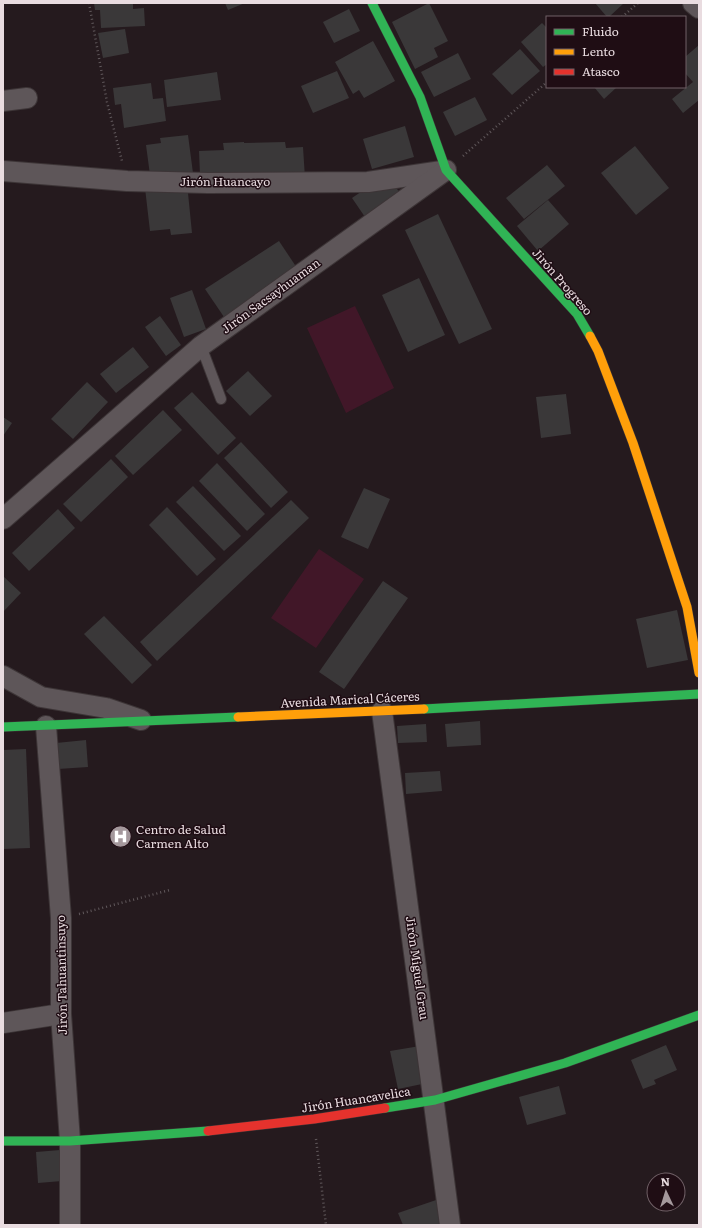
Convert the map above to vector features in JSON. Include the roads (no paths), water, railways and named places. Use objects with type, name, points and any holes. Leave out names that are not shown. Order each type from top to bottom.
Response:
[{"type":"street","name":"Jirón Progreso","points":[[372,3],[420,97],[446,170],[577,314],[598,351],[633,443],[687,607],[699,673]]},
{"type":"street","points":[[693,3],[699,8]]},
{"type":"street","points":[[3,101],[27,98]]},
{"type":"street","name":"Jirón Huancayo","points":[[3,171],[127,181],[208,183],[368,182],[446,170]]},
{"type":"street","name":"Jirón Sacsayhuaman","points":[[3,519],[201,346],[446,170]]},
{"type":"street","points":[[3,676],[41,697],[106,708],[145,722]]},
{"type":"street","name":"Avenida Marical Cáceres","points":[[3,727],[382,711],[699,694]]},
{"type":"street","name":"Jirón Miguel Grau","points":[[382,711],[435,1100],[450,1225]]},
{"type":"street","name":"Jirón Tahuantinsuyo","points":[[46,726],[61,918],[61,1014],[70,1141],[70,1225]]},
{"type":"street","points":[[3,1023],[61,1014]]},
{"type":"street","name":"Jirón Huancavelica","points":[[3,1141],[70,1141],[202,1132],[314,1119],[435,1100],[565,1063],[699,1015]]},
{"type":"lane","points":[[201,346],[221,399]]},
{"type":"place","name":"Centro de Salud Carmen Alto","points":[[120,837]]}]
